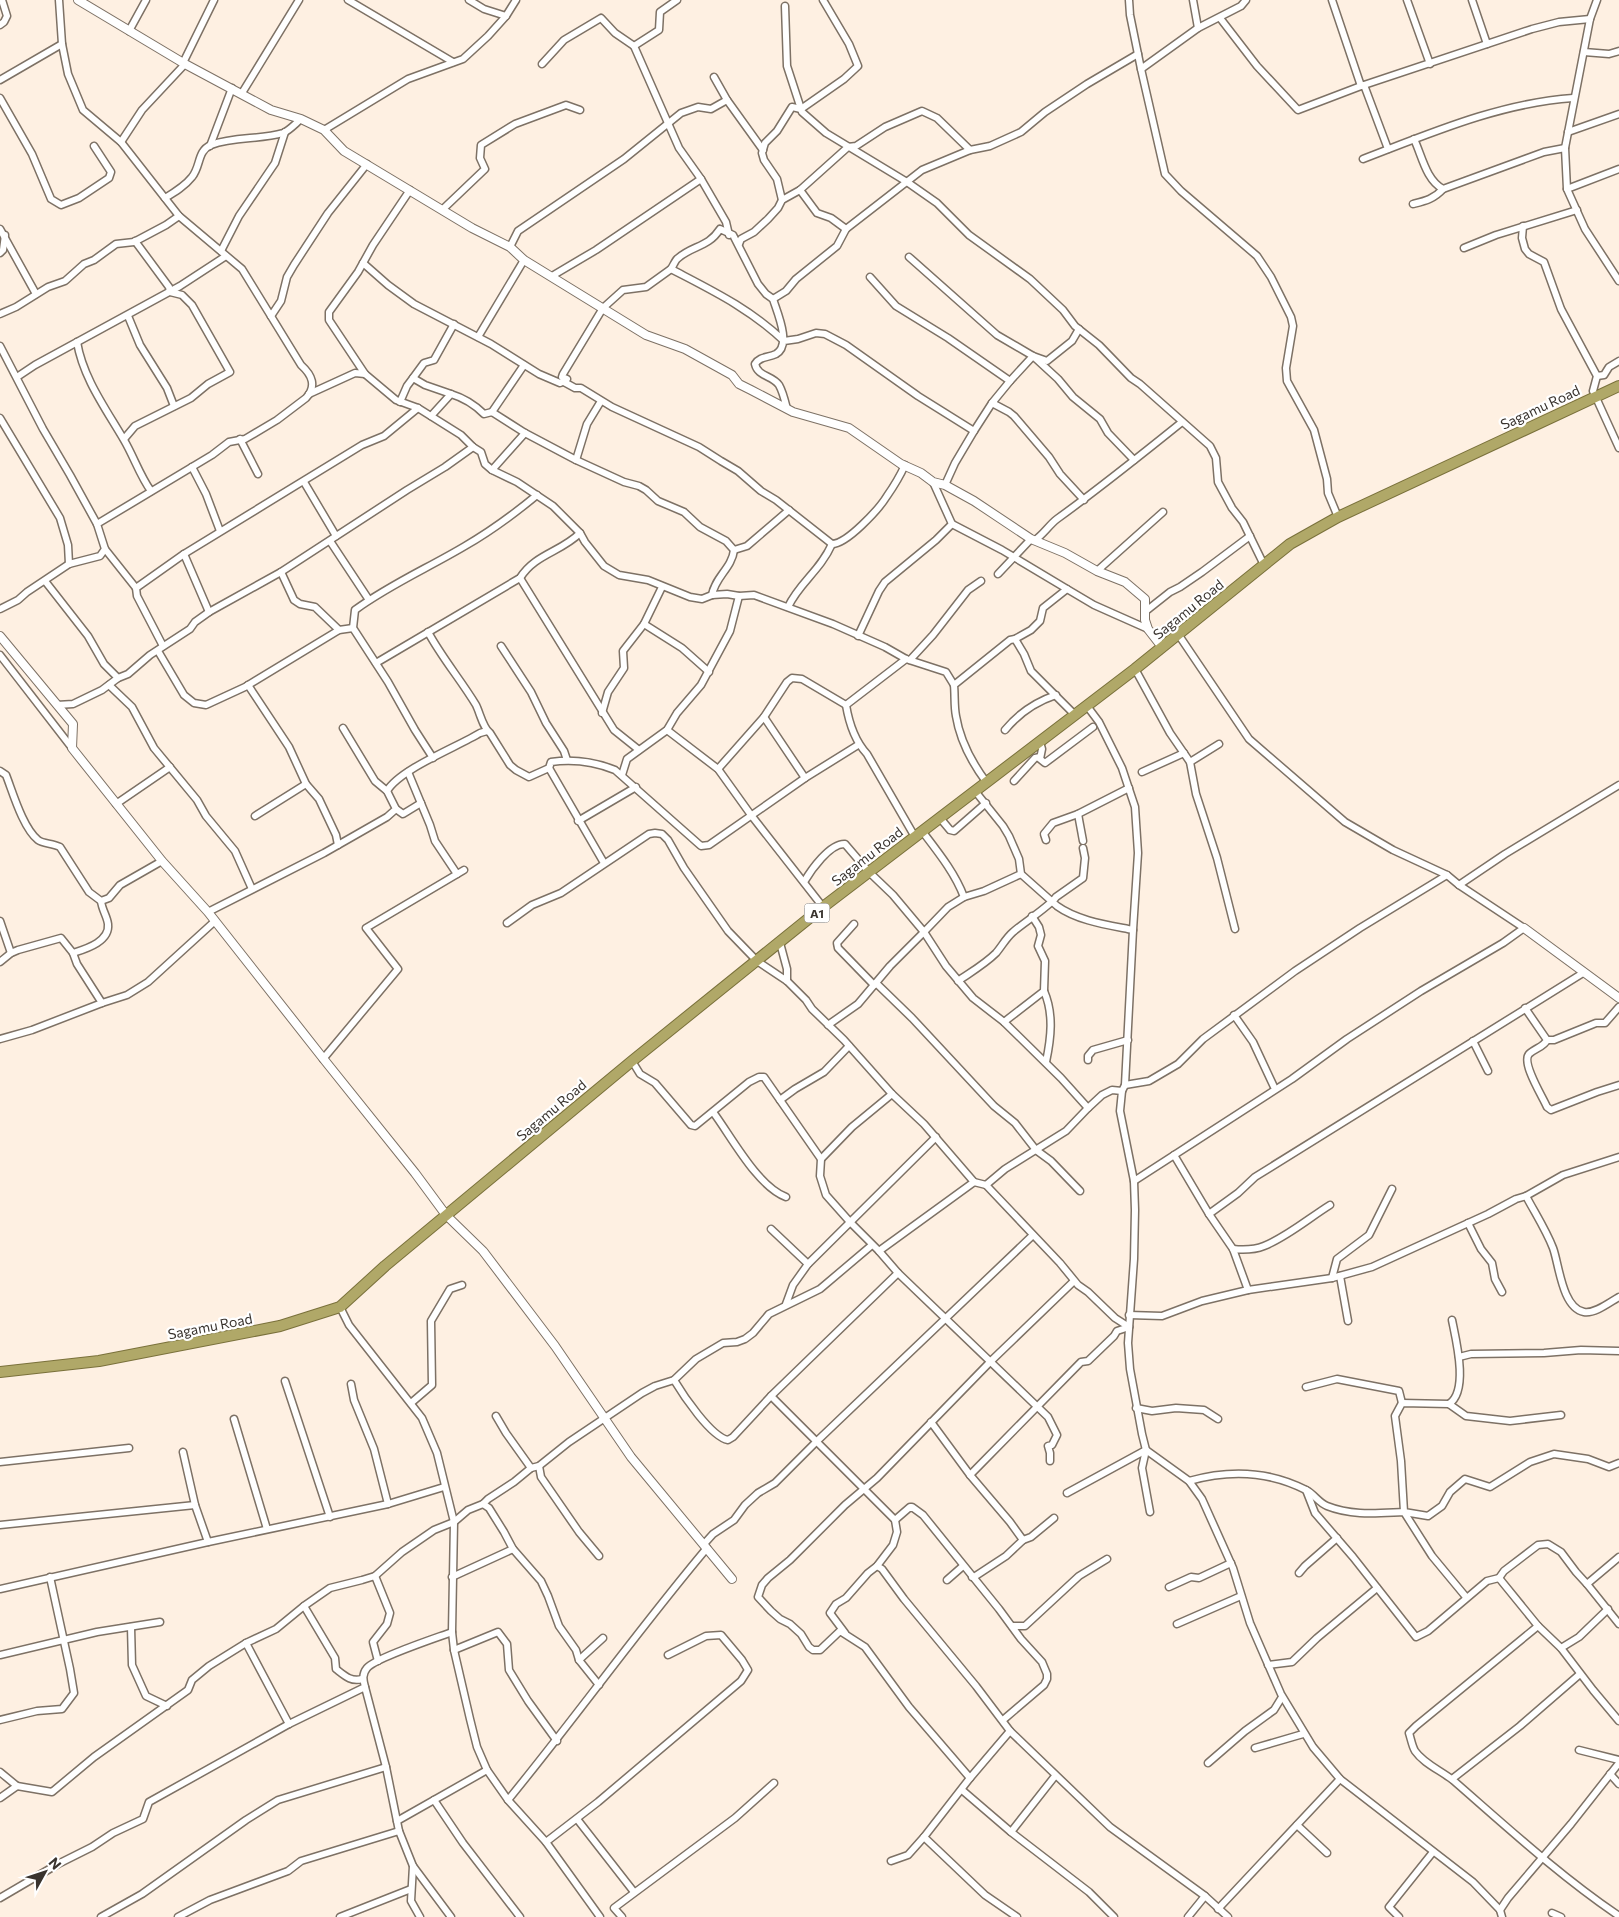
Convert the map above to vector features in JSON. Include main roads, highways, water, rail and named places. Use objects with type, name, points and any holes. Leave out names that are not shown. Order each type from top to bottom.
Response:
[{"type":"highway","name":"Sagamu Road","points":[[0,1372],[99,1361],[271,1328],[340,1307],[446,1215],[632,1061],[869,872],[1135,669],[1290,544],[1338,517],[1619,386]]}]
